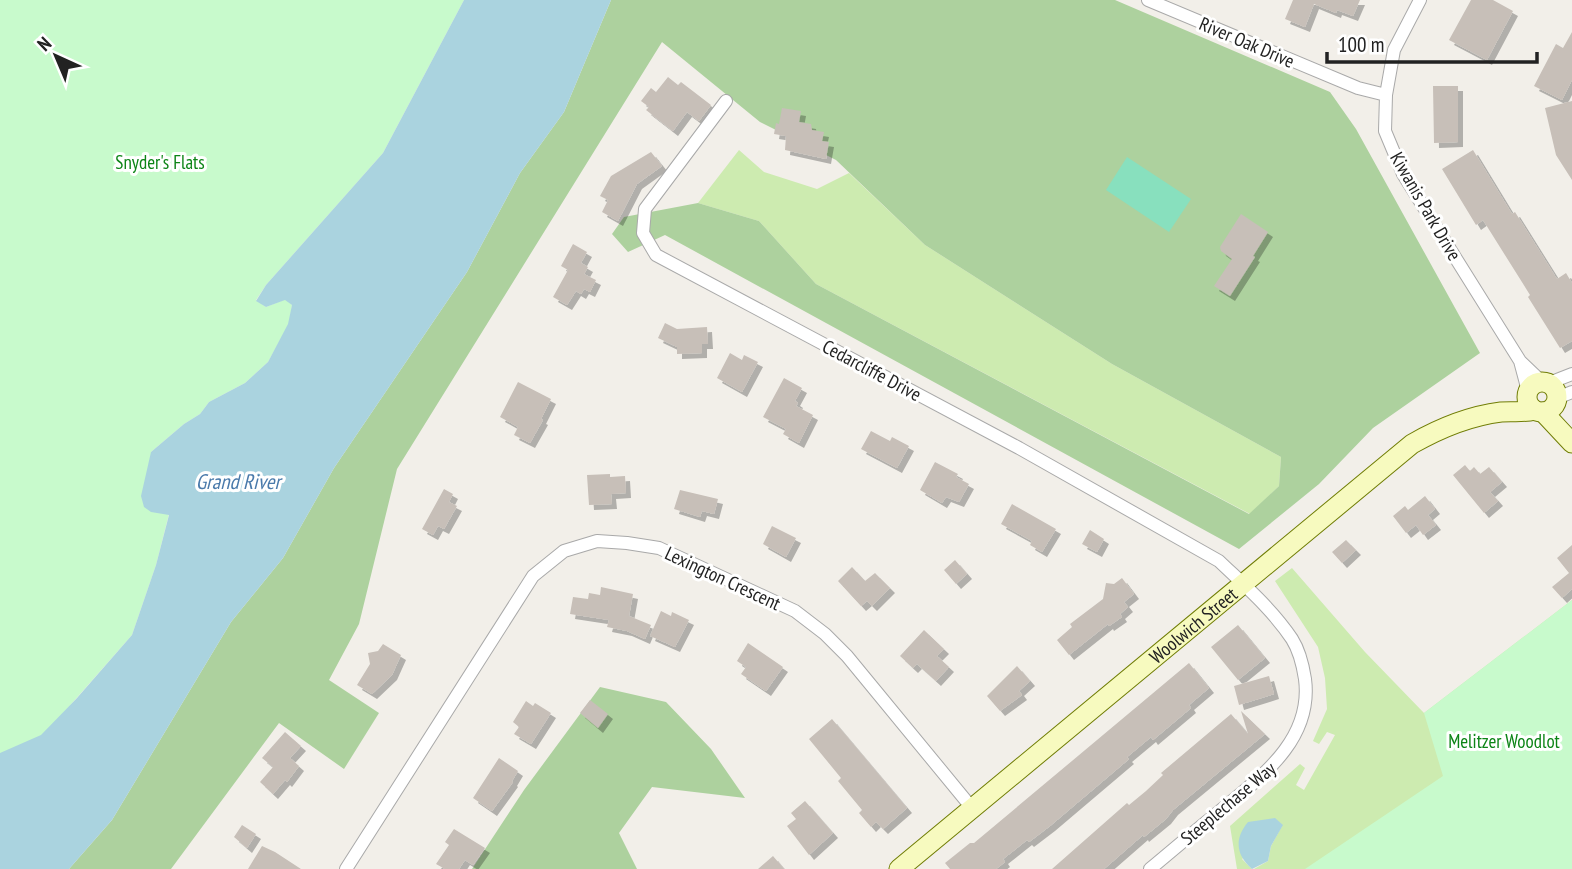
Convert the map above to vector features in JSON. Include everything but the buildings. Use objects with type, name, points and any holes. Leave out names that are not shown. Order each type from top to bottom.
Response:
[{"type":"street","name":"River Oak Drive","points":[[1147,0],[1358,88],[1386,95]]},
{"type":"street","name":"Kiwanis Park Drive","points":[[1420,0],[1394,50],[1386,95],[1385,131],[1403,174],[1520,361],[1545,396]]},
{"type":"street","name":"Cedarcliffe Drive","points":[[726,101],[645,209],[643,233],[656,255],[1019,448],[1219,561],[1243,583]]},
{"type":"street","points":[[1572,374],[1545,396],[1572,440]]},
{"type":"street","name":"Woolwich Street","points":[[899,869],[1412,444],[1459,422],[1503,412],[1545,396]]},
{"type":"street","name":"Lexington Crescent","points":[[346,869],[533,576],[564,551],[597,541],[659,548],[795,611],[825,634],[846,656],[972,808]]},
{"type":"street","name":"Steeplechase Way","points":[[1150,869],[1267,773],[1291,743],[1301,719],[1306,692],[1303,666],[1293,640],[1243,583]]},
{"type":"green space","name":"Snyder's Flats","points":[[0,0],[464,0],[383,153],[266,285],[256,300],[266,307],[286,299],[292,305],[289,324],[268,362],[245,383],[209,402],[200,414],[151,452],[169,514],[156,565],[132,635],[0,785]]},
{"type":"green space","points":[[611,0],[1115,0],[1330,92],[1356,129],[1480,353],[1373,428],[1319,484],[1239,549],[665,235],[628,252],[612,234],[624,217],[698,203],[759,221],[816,284],[1249,514],[1279,486],[1281,457],[1112,364],[925,245],[836,160],[760,122],[662,42],[397,469],[359,624],[329,680],[379,713],[344,769],[279,723],[171,869],[69,869],[112,820],[231,622],[283,558],[334,468],[467,272],[520,173],[564,112]]},
{"type":"green space","points":[[739,150],[764,172],[817,189],[849,173],[925,245],[1112,364],[1281,457],[1279,486],[1250,514],[816,284],[759,221],[698,203]]},
{"type":"green space","points":[[1127,157],[1191,199],[1169,232],[1106,190]]},
{"type":"green space","points":[[1292,568],[1365,652],[1424,713],[1572,600],[1572,869],[1254,869],[1268,861],[1271,846],[1282,826],[1242,859],[1252,869],[1237,869],[1230,826],[1300,764],[1305,768],[1296,785],[1304,790],[1335,735],[1327,732],[1319,744],[1313,741],[1327,709],[1325,678],[1318,647],[1275,581]]},
{"type":"green space","name":"Melitzer Woodlot","points":[[1572,600],[1572,869],[1305,869],[1443,776],[1424,713]]},
{"type":"green space","points":[[600,687],[666,702],[711,749],[745,798],[652,787],[619,833],[637,869],[472,869],[524,790]]},
{"type":"water","name":"Grand River","points":[[464,0],[611,0],[564,112],[520,173],[467,272],[334,468],[283,558],[231,622],[112,820],[69,869],[0,869],[0,753],[41,735],[132,635],[156,565],[169,515],[151,512],[144,507],[141,496],[151,452],[200,414],[209,402],[245,383],[268,362],[288,324],[292,305],[285,300],[266,307],[256,301],[266,285],[383,153]]},
{"type":"water","points":[[1275,818],[1283,825],[1271,846],[1268,861],[1252,869],[1240,852],[1239,841],[1243,828],[1248,822]]}]
